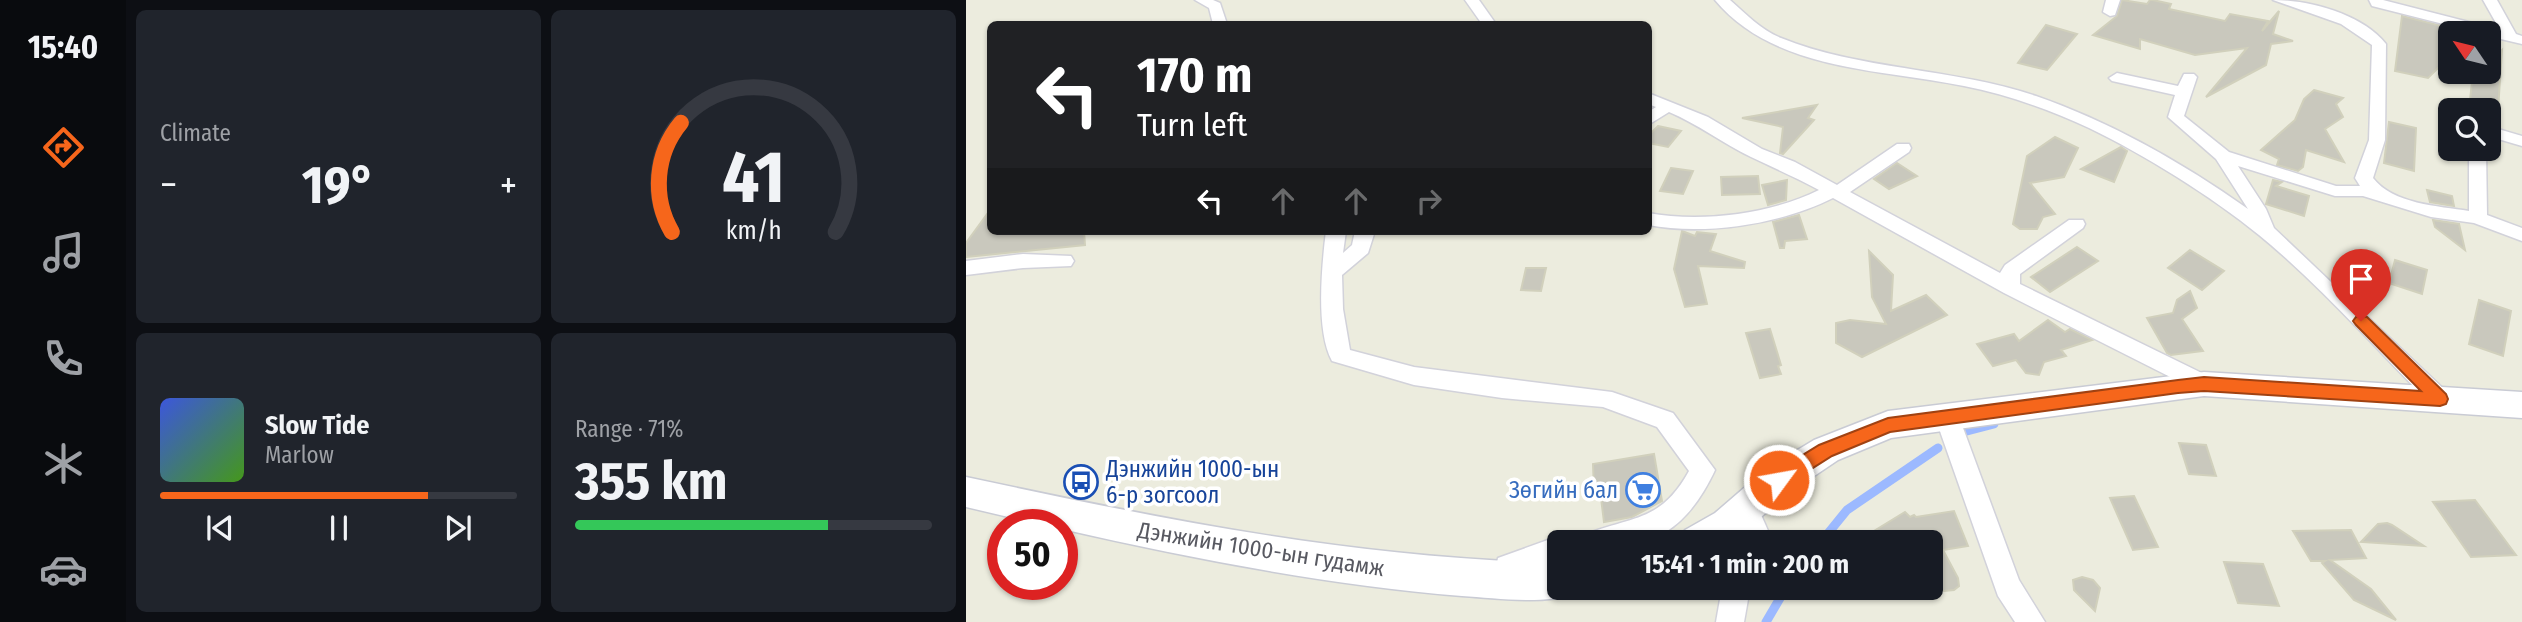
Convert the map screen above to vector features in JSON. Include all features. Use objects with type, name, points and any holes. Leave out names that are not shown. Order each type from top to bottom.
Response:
[{"type":"main road","points":[[1719,530],[1779,480],[1826,450],[1888,425],[2204,384],[2522,405]]},
{"type":"main road","name":"Дэнжийн 1000-ын гудамж","points":[[966,492],[1210,545],[1408,573],[1507,581],[1547,581]]},
{"type":"street","points":[[1202,0],[1215,6],[1219,21]]},
{"type":"street","points":[[1472,0],[1482,21]]},
{"type":"street","points":[[1723,0],[1759,32],[1776,41],[1826,57],[1969,82],[2031,99],[2058,114],[2095,125],[2122,140],[2208,189],[2266,231],[2440,399]]},
{"type":"street","points":[[1741,0],[1746,21]]},
{"type":"street","points":[[2280,0],[2353,26],[2370,35],[2379,44],[2377,140],[2364,178],[2370,186],[2393,200]]},
{"type":"street","points":[[2376,0],[2377,3],[2516,38]]},
{"type":"street","points":[[2490,0],[2516,38]]},
{"type":"street","points":[[1873,55],[1909,72]]},
{"type":"street","points":[[1992,76],[2058,114]]},
{"type":"street","points":[[2117,78],[2187,85],[2176,117],[2223,156],[2257,208],[2266,231]]},
{"type":"street","points":[[1652,99],[1702,120],[1756,153],[1789,166],[2011,288],[2204,384]]},
{"type":"street","points":[[1652,117],[1669,105]]},
{"type":"street","points":[[2501,135],[2522,141]]},
{"type":"street","points":[[1652,219],[1724,222],[1751,220],[1809,204],[1837,194],[1903,148]]},
{"type":"street","points":[[2223,156],[2335,191],[2364,191],[2431,211],[2478,218],[2522,235]]},
{"type":"street","points":[[2478,161],[2478,218]]},
{"type":"street","points":[[2011,288],[2009,277],[2012,270],[2076,224]]},
{"type":"street","points":[[1335,235],[1330,275],[1333,324],[1340,355],[1414,376],[1502,389],[1604,398],[1665,420],[1703,470],[1692,494],[1668,516],[1645,530]]},
{"type":"street","points":[[1330,275],[1361,248],[1365,235]]},
{"type":"street","points":[[966,268],[1023,261],[1064,261]]},
{"type":"street","points":[[1947,417],[2008,587],[2031,622]]},
{"type":"street","points":[[1746,509],[1755,530]]},
{"type":"street","points":[[1507,581],[1508,567],[1547,552]]},
{"type":"street","points":[[1730,622],[1733,600]]},
{"type":"building","points":[[2122,0],[2147,4],[2153,0],[2171,4],[2169,9],[2225,21],[2230,14],[2268,21],[2262,31],[2279,11],[2273,34],[2293,41],[2271,44],[2266,65],[2206,97],[2247,48],[2195,55],[2140,39],[2140,49],[2093,35],[2117,16]]},
{"type":"building","points":[[2402,16],[2438,25],[2438,68],[2428,78],[2395,71]]},
{"type":"building","points":[[2046,25],[2077,34],[2047,70],[2018,63]]},
{"type":"building","points":[[2472,84],[2500,84],[2499,98],[2470,98]]},
{"type":"building","points":[[2314,90],[2343,98],[2336,104],[2343,117],[2325,129],[2344,162],[2306,150],[2303,167],[2298,171],[2277,165],[2279,159],[2261,150],[2295,120],[2304,99]]},
{"type":"building","points":[[1817,105],[1808,118],[1814,120],[1783,154],[1780,153],[1783,127],[1742,118]]},
{"type":"building","points":[[2389,122],[2416,128],[2414,171],[2384,163]]},
{"type":"building","points":[[1658,126],[1681,131],[1668,147],[1652,144],[1652,132]]},
{"type":"building","points":[[2055,137],[2078,148],[2064,177],[2030,183],[2055,214],[2043,217],[2037,229],[2020,229],[2013,224],[2027,156]]},
{"type":"building","points":[[2121,147],[2127,151],[2114,182],[2081,169]]},
{"type":"building","points":[[1897,163],[1917,176],[1889,189],[1874,179]]},
{"type":"building","points":[[1671,168],[1693,171],[1683,194],[1660,191]]},
{"type":"building","points":[[1758,176],[1760,194],[1722,195],[1721,177]]},
{"type":"building","points":[[1787,180],[1786,200],[1768,205],[1762,185]]},
{"type":"building","points":[[2273,180],[2282,182],[2276,186],[2309,196],[2304,216],[2266,204]]},
{"type":"building","points":[[2427,190],[2452,196],[2454,206],[2430,202]]},
{"type":"building","points":[[987,214],[987,235],[1084,235],[1085,245],[966,257],[966,243]]},
{"type":"building","points":[[1799,215],[1807,239],[1785,241],[1784,248],[1780,248],[1773,222]]},
{"type":"building","points":[[2433,220],[2459,224],[2465,250],[2435,227]]},
{"type":"building","points":[[1682,231],[1695,236],[1697,232],[1716,234],[1710,251],[1745,262],[1744,268],[1698,266],[1707,304],[1685,307],[1674,269]]},
{"type":"building","points":[[2077,247],[2098,261],[2050,292],[2031,277]]},
{"type":"building","points":[[2190,250],[2224,271],[2202,290],[2168,268]]},
{"type":"building","points":[[1869,251],[1893,275],[1891,311],[1926,295],[1947,315],[1862,357],[1836,343],[1836,323],[1850,320],[1886,324],[1872,297]]},
{"type":"building","points":[[2395,260],[2427,270],[2422,294],[2389,283]]},
{"type":"building","points":[[1526,268],[1546,268],[1541,291],[1521,290]]},
{"type":"building","points":[[2190,291],[2197,308],[2182,319],[2203,351],[2171,355],[2167,353],[2147,318],[2173,313],[2177,300]]},
{"type":"building","points":[[2479,300],[2511,311],[2503,356],[2469,344]]},
{"type":"building","points":[[2048,320],[2065,332],[2070,329],[2092,340],[2061,350],[2066,356],[2044,362],[2039,375],[2026,373],[2016,360],[1993,366],[1977,344],[2014,334],[2019,341]]},
{"type":"building","points":[[1770,329],[1781,365],[1778,366],[1781,374],[1760,378],[1746,333]]},
{"type":"building","points":[[2179,443],[2206,445],[2216,476],[2189,474]]},
{"type":"building","points":[[1654,454],[1662,501],[1632,517],[1604,522],[1600,490],[1594,491],[1593,464]]},
{"type":"building","points":[[2134,496],[2158,547],[2133,550],[2110,498]]},
{"type":"building","points":[[2475,500],[2516,555],[2471,557],[2433,502]]},
{"type":"building","points":[[1954,511],[1968,546],[1943,550],[1943,530],[1876,530],[1905,512],[1910,517]]},
{"type":"building","points":[[2387,523],[2424,546],[2361,542],[2378,524]]},
{"type":"building","points":[[2351,530],[2366,558],[2330,560],[2371,589],[2396,620],[2354,600],[2322,563],[2325,561],[2311,561],[2293,531]]},
{"type":"building","points":[[1943,550],[1958,578],[1959,586],[1954,590],[1944,591]]},
{"type":"building","points":[[2224,562],[2263,564],[2279,606],[2238,603]]},
{"type":"building","points":[[2082,577],[2093,580],[2100,588],[2095,611],[2074,590],[2073,580]]},
{"type":"waterway","points":[[1967,431],[1994,424]]},
{"type":"waterway","points":[[1831,530],[1847,510],[1938,448]]},
{"type":"waterway","points":[[1766,622],[1779,600]]},
{"type":"place","name":"Дэнжийн 1000-ын 6-р зогсоол","points":[[1081,482]]},
{"type":"place","name":"Зөгийн бал","points":[[1643,490]]},
{"type":"route","points":[[1779,480],[1826,450],[1888,425],[2178,387],[2204,384],[2440,399],[2361,321]]}]
